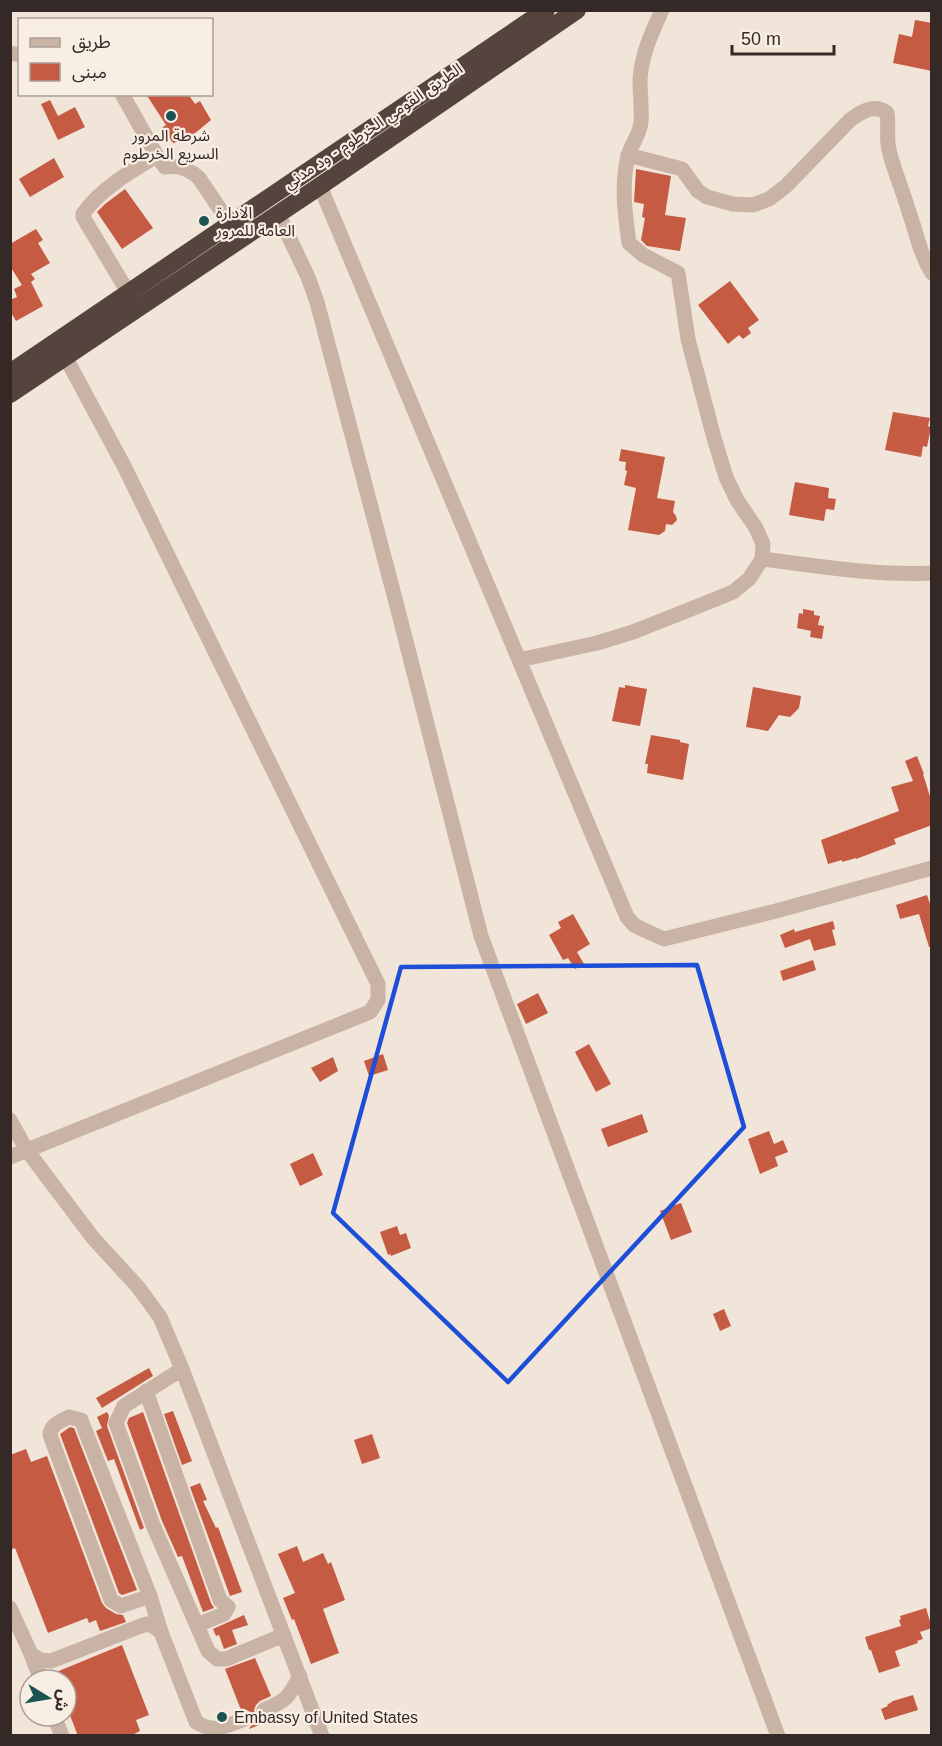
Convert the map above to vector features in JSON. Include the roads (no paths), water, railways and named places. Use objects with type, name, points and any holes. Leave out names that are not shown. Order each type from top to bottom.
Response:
[{"type":"highway","name":"الطريق القومي الخرطوم - ود مدني","points":[[10,394],[129,294],[235,232],[278,214],[577,10]]},
{"type":"highway","name":"الطريق القومي الخرطوم - ود مدني","points":[[10,373],[61,349],[235,232],[545,11]]},
{"type":"street","points":[[519,660],[633,633],[733,592],[749,579],[762,559],[763,544],[726,477],[714,438],[688,339],[678,273],[644,255],[629,243],[624,190],[628,155],[640,131],[640,78],[646,51],[662,10]]},
{"type":"street","points":[[123,96],[165,167],[176,166],[192,172],[199,178],[235,232]]},
{"type":"street","points":[[628,155],[682,169],[698,191],[706,197],[733,204],[753,205],[770,199],[786,186],[850,120],[873,108],[882,109],[887,113],[889,121],[888,148],[916,240],[932,273]]},
{"type":"street","points":[[129,294],[83,214],[131,171],[157,156]]},
{"type":"street","points":[[320,186],[627,917],[634,925],[664,939],[932,868]]},
{"type":"street","points":[[278,214],[308,277],[317,302],[481,936],[778,1736]]},
{"type":"street","points":[[10,1157],[370,1012],[378,999],[378,984],[124,466],[61,349]]},
{"type":"street","points":[[762,559],[858,572],[932,573]]},
{"type":"street","points":[[10,1120],[26,1149],[93,1238],[138,1287],[160,1317],[183,1369],[322,1736]]},
{"type":"street","points":[[183,1369],[124,1406],[116,1423],[153,1525],[208,1651],[217,1659],[226,1659],[284,1635]]},
{"type":"street","points":[[147,1391],[220,1600],[228,1607],[224,1614],[197,1625]]},
{"type":"street","points":[[150,1596],[121,1606],[111,1600],[50,1435],[53,1425],[69,1417],[81,1420],[150,1596],[195,1722],[206,1729],[218,1729],[245,1719]]},
{"type":"street","points":[[10,1608],[36,1668]]},
{"type":"street","points":[[31,1654],[40,1660],[51,1661],[146,1624],[161,1632]]},
{"type":"street","points":[[264,1710],[284,1701],[300,1676]]},
{"type":"place","name":"شرطة المرور السريع الخرطوم","points":[[171,116]]},
{"type":"place","name":"الادارة العامة للمرور","points":[[204,221]]},
{"type":"place","name":"Embassy of United States","points":[[222,1717]]}]
